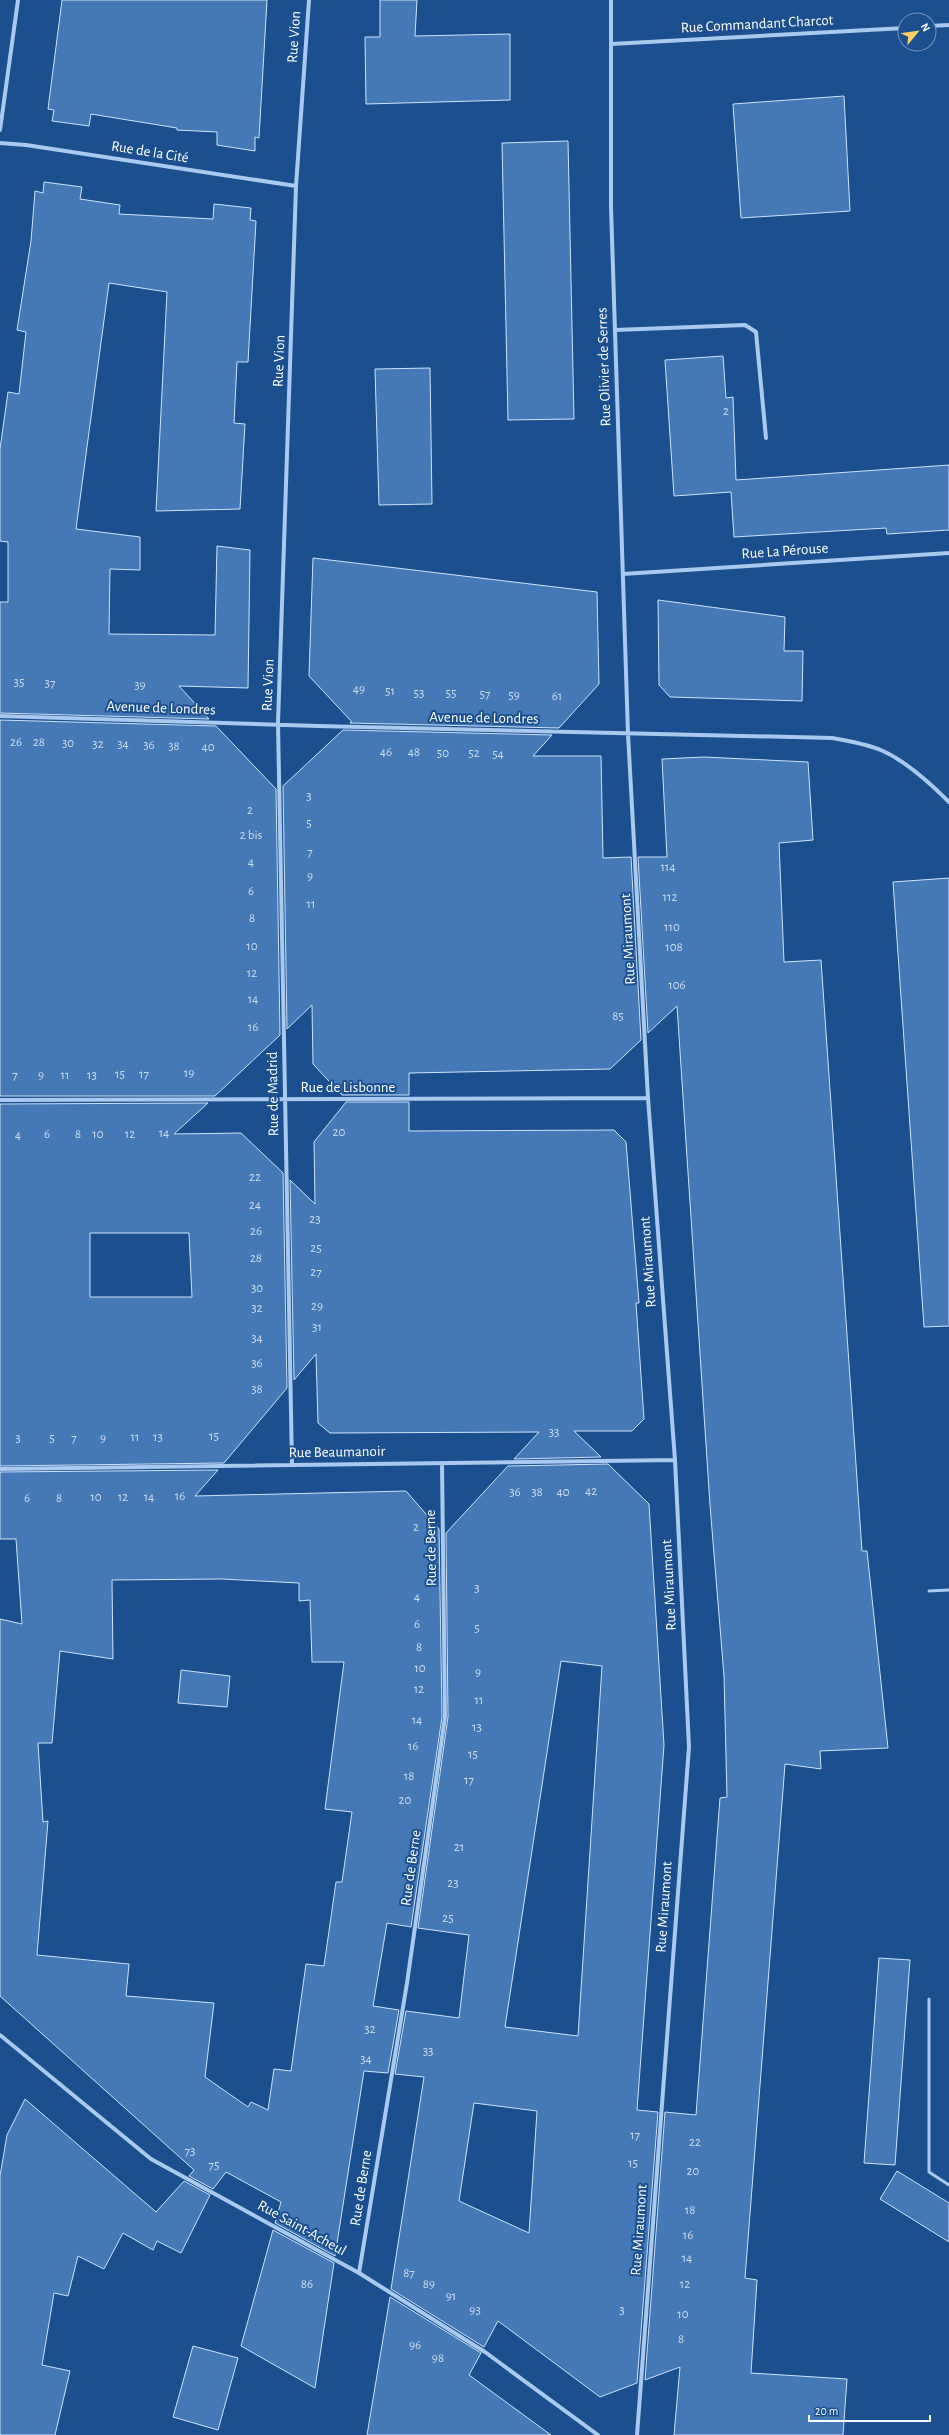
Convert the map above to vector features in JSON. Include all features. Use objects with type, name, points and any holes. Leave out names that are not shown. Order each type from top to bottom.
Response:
[{"type":"street","points":[[0,130],[18,0]]},
{"type":"street","name":"Rue Vion","points":[[278,723],[296,186],[309,0]]},
{"type":"street","name":"Rue Olivier de Serres","points":[[611,0],[611,207],[628,734]]},
{"type":"street","points":[[937,26],[949,25]]},
{"type":"street","name":"Rue Commandant Charcot","points":[[611,44],[897,28]]},
{"type":"street","name":"Rue de la Cité","points":[[0,143],[296,186]]},
{"type":"street","points":[[615,330],[745,325],[756,332],[766,438]]},
{"type":"street","name":"Rue La Pérouse","points":[[623,574],[949,553]]},
{"type":"street","name":"Avenue de Londres","points":[[0,716],[278,723],[318,726],[832,738],[858,742],[884,752],[936,789],[949,802]]},
{"type":"street","name":"Rue de Madrid","points":[[278,723],[292,1465]]},
{"type":"street","name":"Rue Miraumont","points":[[628,734],[648,1098],[675,1460],[689,1747],[637,2435]]},
{"type":"street","name":"Rue de Lisbonne","points":[[0,1100],[648,1098]]},
{"type":"street","name":"Rue Beaumanoir","points":[[0,1469],[675,1460]]},
{"type":"street","name":"Rue de Berne","points":[[359,2273],[407,1983],[445,1717],[442,1463]]},
{"type":"street","name":"Rue Saint-Acheul","points":[[0,2037],[151,2159],[359,2273],[485,2352],[598,2435]]},
{"type":"lane","points":[[929,1591],[949,1590]]},
{"type":"lane","points":[[929,1999],[929,2172],[949,2185]]},
{"type":"building","points":[[62,0],[267,0],[259,138],[255,137],[255,151],[217,145],[217,132],[177,130],[177,128],[91,114],[89,126],[52,121],[54,110],[48,109]]},
{"type":"building","points":[[380,0],[417,0],[415,36],[510,34],[510,100],[366,104],[365,37],[380,37]]},
{"type":"building","points":[[844,96],[850,211],[741,218],[733,104]]},
{"type":"building","points":[[568,141],[574,419],[508,420],[502,143]]},
{"type":"building","points":[[44,182],[82,187],[80,199],[120,205],[119,214],[213,219],[214,204],[251,208],[250,220],[256,221],[248,362],[237,362],[234,423],[245,424],[240,509],[156,511],[167,292],[109,283],[76,529],[140,537],[140,570],[110,569],[109,634],[215,635],[217,546],[250,550],[248,688],[179,686],[209,719],[0,713],[0,602],[8,602],[8,542],[0,541],[0,449],[8,392],[19,394],[26,332],[17,330],[31,241],[35,191],[43,193]]},
{"type":"building","points":[[723,356],[726,398],[733,397],[736,480],[949,465],[949,530],[887,534],[886,528],[734,537],[731,492],[674,496],[665,360]]},
{"type":"building","points":[[430,368],[432,504],[379,505],[375,369]]},
{"type":"building","points":[[313,558],[597,592],[599,684],[559,728],[350,723],[352,722],[309,676]]},
{"type":"building","points":[[658,600],[785,617],[784,651],[803,651],[802,701],[670,697],[659,685]]},
{"type":"building","points":[[0,720],[216,726],[276,789],[280,1035],[215,1096],[0,1096]]},
{"type":"building","points":[[343,730],[552,735],[533,756],[601,756],[603,858],[631,857],[641,1040],[610,1069],[409,1073],[409,1095],[342,1095],[313,1064],[312,1005],[287,1029],[283,786]]},
{"type":"building","points":[[704,757],[808,762],[813,840],[779,843],[784,962],[821,960],[862,1551],[867,1551],[888,1748],[820,1751],[821,1769],[785,1764],[745,2278],[757,2280],[751,2373],[847,2379],[843,2435],[674,2435],[680,2367],[645,2380],[665,2112],[696,2115],[720,1798],[727,1797],[724,1676],[710,1505],[677,1006],[648,1033],[638,857],[667,857],[662,759]]},
{"type":"building","points":[[949,878],[949,1326],[924,1327],[893,882]]},
{"type":"building","points":[[346,1102],[409,1102],[409,1131],[614,1130],[626,1142],[639,1303],[636,1303],[644,1419],[632,1431],[574,1431],[601,1457],[514,1459],[539,1432],[330,1433],[318,1423],[316,1354],[294,1380],[290,1180],[315,1204],[314,1142]]},
{"type":"building","points":[[208,1103],[174,1134],[241,1133],[283,1173],[287,1388],[224,1463],[0,1466],[0,1104]],"holes":[[[90,1233],[189,1233],[192,1297],[90,1297]]]},
{"type":"building","points":[[608,1464],[649,1504],[664,1745],[637,2110],[658,2112],[637,2383],[600,2397],[498,2321],[484,2347],[391,2289],[424,2077],[395,2074],[406,2011],[459,2018],[469,1935],[418,1928],[448,1717],[446,1533],[508,1466]],"holes":[[[561,1661],[602,1666],[578,2036],[505,2027]],[[474,2103],[537,2111],[529,2233],[459,2201]]]},
{"type":"building","points":[[218,1470],[195,1496],[406,1491],[439,1529],[442,1717],[411,1927],[387,1923],[373,2006],[399,2010],[388,2073],[364,2071],[335,2256],[275,2223],[281,2202],[226,2172],[213,2189],[189,2176],[194,2170],[0,1996],[0,1619],[22,1624],[16,1539],[0,1539],[0,1472]],"holes":[[[222,1579],[299,1583],[299,1601],[310,1600],[312,1662],[344,1662],[325,1809],[352,1812],[342,1882],[336,1882],[324,1966],[306,1964],[291,2071],[274,2069],[268,2110],[251,2102],[248,2107],[205,2077],[214,2003],[126,1996],[129,1964],[37,1955],[48,1821],[43,1822],[38,1743],[52,1743],[60,1651],[113,1659],[112,1580]]]},
{"type":"building","points":[[181,1670],[230,1676],[227,1707],[178,1703]]},
{"type":"building","points":[[879,1958],[910,1960],[895,2165],[864,2163]]},
{"type":"building","points":[[25,2099],[156,2212],[184,2181],[210,2195],[181,2253],[157,2241],[153,2250],[123,2233],[104,2269],[78,2256],[68,2296],[54,2293],[42,2365],[70,2371],[55,2435],[0,2435],[0,2176],[7,2135]]},
{"type":"building","points":[[897,2171],[949,2203],[949,2242],[880,2199]]},
{"type":"building","points":[[273,2230],[334,2263],[315,2388],[241,2346]]},
{"type":"building","points":[[390,2297],[481,2353],[469,2375],[551,2435],[367,2435]]},
{"type":"building","points":[[193,2346],[238,2358],[218,2430],[173,2417]]}]
